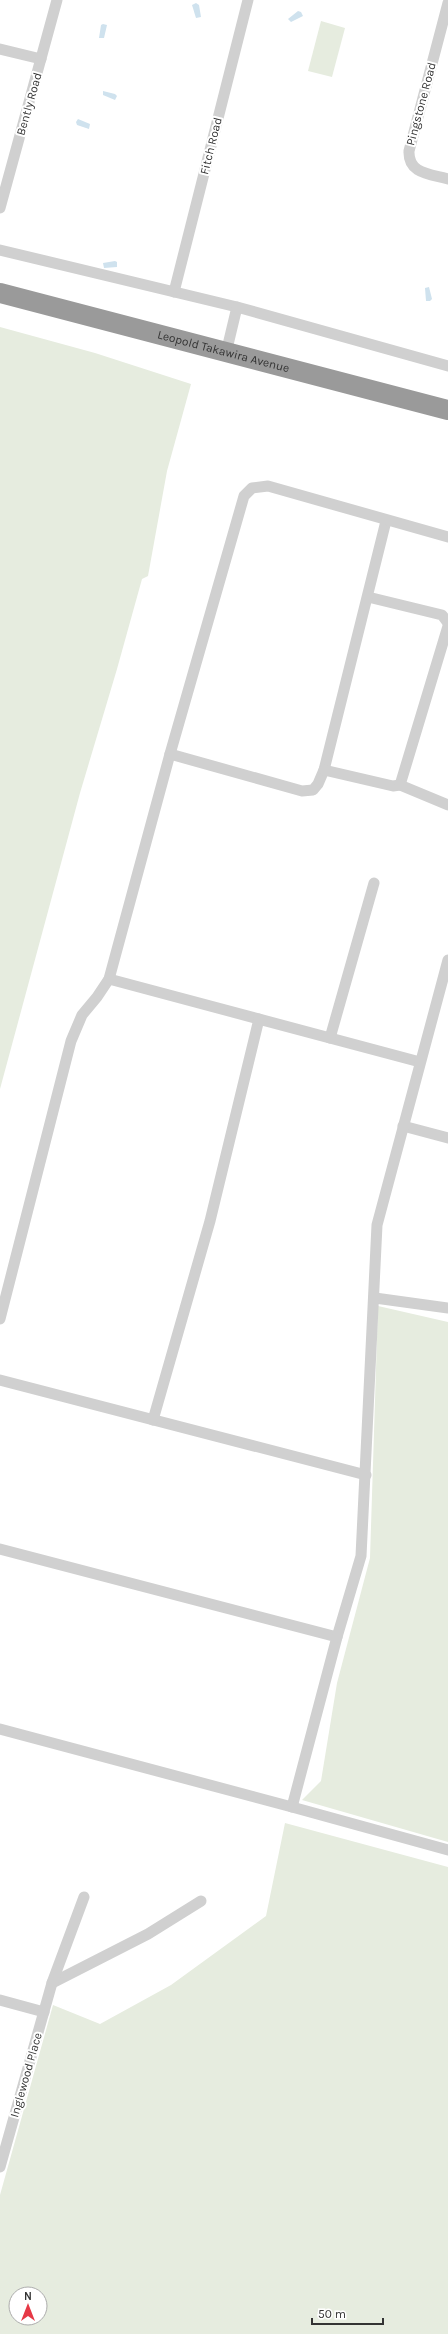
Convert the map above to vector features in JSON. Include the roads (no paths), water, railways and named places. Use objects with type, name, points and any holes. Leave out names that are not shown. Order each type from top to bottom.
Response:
[{"type":"highway","name":"Leopold Takawira Avenue","points":[[0,293],[448,410]]},
{"type":"street","name":"Bently Road","points":[[0,208],[56,0]]},
{"type":"street","name":"Fitch Road","points":[[174,292],[248,0]]},
{"type":"street","name":"Pingstone Road","points":[[448,3],[408,151],[408,160],[415,168],[448,179]]},
{"type":"street","points":[[0,49],[41,59]]},
{"type":"street","points":[[0,250],[238,307],[448,366]]},
{"type":"street","points":[[226,353],[238,307]]},
{"type":"street","points":[[0,1319],[71,1042],[82,1015],[97,997],[109,979],[170,754],[244,496],[252,488],[268,486],[386,521],[448,537]]},
{"type":"street","points":[[170,754],[302,791],[314,790],[324,770],[386,521]]},
{"type":"street","points":[[368,597],[442,615],[448,624],[400,784]]},
{"type":"street","points":[[324,770],[393,786],[400,784],[448,805]]},
{"type":"street","points":[[330,1038],[374,883]]},
{"type":"street","points":[[292,1808],[337,1637],[361,1556],[375,1298],[377,1225],[420,1062],[446,975],[448,960]]},
{"type":"street","points":[[109,979],[420,1062]]},
{"type":"street","points":[[153,1420],[210,1221],[260,1019]]},
{"type":"street","points":[[403,1126],[448,1138]]},
{"type":"street","points":[[375,1298],[448,1308]]},
{"type":"street","points":[[0,1380],[366,1475]]},
{"type":"street","points":[[0,1549],[337,1637]]},
{"type":"street","points":[[0,1729],[448,1850]]},
{"type":"street","name":"Inglewood Place","points":[[0,2167],[52,1983],[84,1897]]},
{"type":"street","points":[[52,1983],[148,1934],[201,1901]]},
{"type":"street","points":[[0,2000],[44,2012]]},
{"type":"water","points":[[196,3],[199,5],[201,17],[196,18],[192,5]]},
{"type":"water","points":[[298,11],[301,12],[303,16],[291,22],[288,19]]},
{"type":"water","points":[[101,25],[107,25],[104,38],[99,38]]},
{"type":"water","points":[[103,91],[115,94],[117,96],[115,100],[103,95]]},
{"type":"water","points":[[78,119],[90,124],[89,129],[77,125],[76,122]]},
{"type":"water","points":[[117,262],[117,267],[104,268],[103,263]]},
{"type":"water","points":[[429,287],[432,299],[430,301],[426,301],[425,288]]}]
